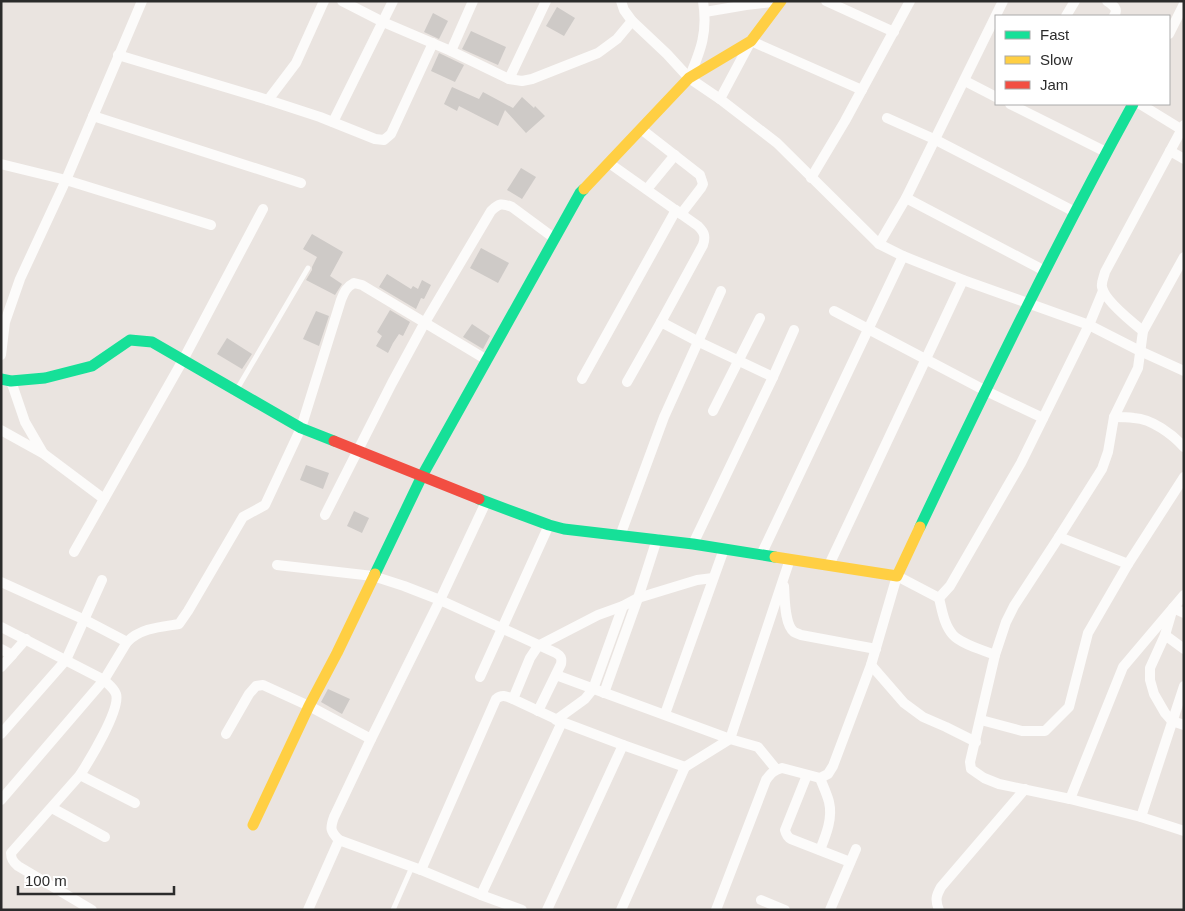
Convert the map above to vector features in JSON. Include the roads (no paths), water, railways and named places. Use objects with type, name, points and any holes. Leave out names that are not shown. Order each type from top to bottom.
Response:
[{"type":"street","points":[[1,355],[3,323],[20,279],[66,180],[142,1]]},
{"type":"street","points":[[268,100],[296,63],[324,1]]},
{"type":"street","points":[[342,1],[383,22],[510,78],[522,81],[532,80],[598,54],[617,39],[632,21]]},
{"type":"street","points":[[333,122],[393,1]]},
{"type":"street","points":[[452,51],[473,1]]},
{"type":"street","points":[[510,78],[546,1]]},
{"type":"street","points":[[621,1],[624,10],[632,21],[689,78],[720,99],[777,143],[879,244],[903,256],[963,280],[1089,325],[1184,371]]},
{"type":"street","points":[[689,78],[703,42],[704,7],[781,1]]},
{"type":"street","points":[[720,99],[752,41],[781,1]]},
{"type":"street","points":[[826,1],[894,32]]},
{"type":"street","points":[[812,178],[910,1]]},
{"type":"street","points":[[996,15],[1003,1]]},
{"type":"street","points":[[1067,15],[1075,1]]},
{"type":"street","points":[[1107,1],[1116,9],[1115,15]]},
{"type":"street","points":[[1170,32],[1184,4]]},
{"type":"street","points":[[879,244],[906,198],[995,18]]},
{"type":"street","points":[[752,41],[862,90]]},
{"type":"street","points":[[254,825],[308,706],[337,653],[422,476],[580,192],[689,78],[752,41]]},
{"type":"street","points":[[118,55],[268,100],[333,122],[375,139],[384,140],[391,134],[433,43]]},
{"type":"street","points":[[965,81],[995,96]]},
{"type":"street","points":[[1012,105],[1106,152]]},
{"type":"street","points":[[716,910],[766,780],[771,773],[776,769],[782,768],[820,778],[828,774],[833,766],[871,665],[897,576],[1028,304],[1106,152],[1132,105]]},
{"type":"street","points":[[939,598],[955,578],[1021,463],[1089,325],[1103,291],[1102,286],[1105,272],[1183,129],[1142,105]]},
{"type":"street","points":[[93,116],[301,183]]},
{"type":"street","points":[[887,118],[934,139],[1075,212]]},
{"type":"street","points":[[582,379],[679,212],[703,184],[700,175],[641,129]]},
{"type":"street","points":[[1170,151],[1184,159]]},
{"type":"street","points":[[647,190],[675,155]]},
{"type":"street","points":[[609,163],[698,226],[703,231],[705,237],[703,245],[627,382]]},
{"type":"street","points":[[1,164],[66,180],[211,225]]},
{"type":"street","points":[[906,198],[1045,271]]},
{"type":"street","points":[[325,515],[357,450],[424,324],[496,206],[505,204],[512,207],[554,238]]},
{"type":"street","points":[[74,552],[183,360],[263,209]]},
{"type":"street","points":[[761,555],[903,256]]},
{"type":"street","points":[[1184,257],[1143,331],[1138,368],[1114,418],[1108,452],[1102,469],[1014,606],[1006,622],[995,655],[970,762],[971,769],[984,778],[1000,784],[1141,817],[1184,831]]},
{"type":"street","points":[[830,565],[963,280]]},
{"type":"street","points":[[1,800],[104,680],[132,636],[154,628],[179,624],[243,517],[266,506],[301,428],[341,300],[345,290],[350,285],[354,283],[362,286],[486,360]]},
{"type":"street","points":[[620,536],[664,417],[720,291]]},
{"type":"street","points":[[1103,291],[1114,305],[1143,331]]},
{"type":"street","points":[[834,312],[1043,418]]},
{"type":"street","points":[[713,410],[760,318]]},
{"type":"street","points":[[661,322],[697,342],[773,377]]},
{"type":"street","points":[[692,544],[794,330]]},
{"type":"street","points":[[44,454],[25,422],[20,403],[6,380],[45,378],[92,366],[130,340],[152,342],[301,428],[486,502],[549,525],[564,529],[692,544],[897,576],[939,598],[945,620],[952,634],[959,640],[995,655]]},
{"type":"street","points":[[1114,418],[1147,420],[1175,436],[1184,447]]},
{"type":"street","points":[[1,430],[44,454],[104,499]]},
{"type":"street","points":[[981,720],[1022,731],[1045,730],[1069,707],[1088,633],[1128,564],[1184,477]]},
{"type":"street","points":[[486,502],[331,826],[333,834],[339,840],[417,869],[508,907],[522,910]]},
{"type":"street","points":[[480,677],[549,525]]},
{"type":"street","points":[[1059,537],[1128,564]]},
{"type":"street","points":[[604,693],[657,539]]},
{"type":"street","points":[[665,714],[724,549]]},
{"type":"street","points":[[621,910],[686,767],[730,739],[790,559]]},
{"type":"street","points":[[276,565],[373,576],[440,600],[560,656],[562,664],[538,711]]},
{"type":"street","points":[[513,699],[530,658],[538,646],[598,615],[638,598],[697,580],[713,578]]},
{"type":"street","points":[[1,734],[66,660],[102,580]]},
{"type":"street","points":[[784,580],[786,616],[789,626],[793,631],[801,635],[876,649]]},
{"type":"street","points":[[1,582],[127,642]]},
{"type":"street","points":[[1070,799],[1123,667],[1184,595]]},
{"type":"street","points":[[481,895],[559,721],[585,699],[593,689],[623,606]]},
{"type":"street","points":[[1173,608],[1184,613]]},
{"type":"street","points":[[1173,608],[1165,635],[1150,668],[1150,680],[1154,694],[1165,713],[1172,721],[1184,725]]},
{"type":"street","points":[[1,627],[104,680],[116,692],[116,706],[105,732],[80,776],[11,853],[13,862],[18,866],[92,910]]},
{"type":"street","points":[[1165,635],[1184,649]]},
{"type":"street","points":[[1,667],[26,639]]},
{"type":"street","points":[[1,649],[12,655]]},
{"type":"street","points":[[871,665],[904,703],[923,717],[976,742]]},
{"type":"street","points":[[556,675],[730,739],[758,747],[776,769]]},
{"type":"street","points":[[226,734],[249,694],[256,686],[263,684],[371,739]]},
{"type":"street","points":[[1141,817],[1184,686]]},
{"type":"street","points":[[417,869],[496,699],[500,696],[505,695],[559,721],[686,767]]},
{"type":"street","points":[[547,910],[624,745]]},
{"type":"street","points":[[807,775],[786,834],[791,839],[850,862]]},
{"type":"street","points":[[80,776],[135,803]]},
{"type":"street","points":[[820,778],[829,803],[828,830],[820,850]]},
{"type":"street","points":[[939,910],[936,896],[940,887],[1026,790]]},
{"type":"street","points":[[52,808],[105,837]]},
{"type":"street","points":[[308,910],[339,840]]},
{"type":"street","points":[[830,910],[856,849]]},
{"type":"street","points":[[761,900],[784,910]]},
{"type":"lane","points":[[236,391],[308,268]]},
{"type":"lane","points":[[393,910],[417,869]]}]
